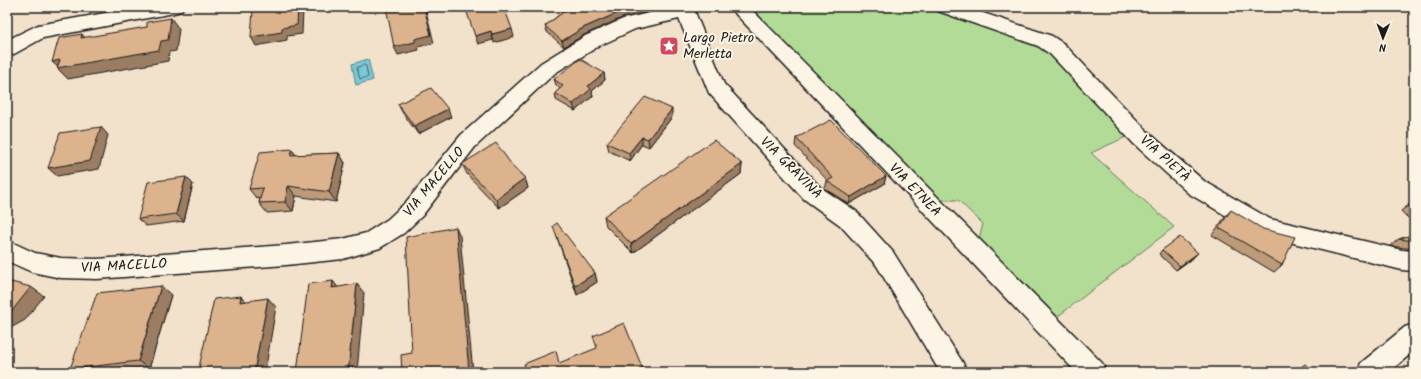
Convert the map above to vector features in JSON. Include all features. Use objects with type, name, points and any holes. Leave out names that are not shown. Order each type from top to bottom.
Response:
[{"type":"street","points":[[7,49],[38,32],[174,7]]},
{"type":"street","name":"VIA ETNEA","points":[[738,7],[1093,372]]},
{"type":"street","name":"VIA PIETÀ","points":[[945,7],[1045,41],[1057,49],[1141,138],[1196,187],[1265,227],[1402,260],[1414,261]]},
{"type":"street","name":"VIA MACELLO","points":[[7,250],[32,262],[61,268],[97,269],[343,250],[372,241],[396,226],[414,209],[468,142],[548,68],[592,41],[630,24],[684,9]]},
{"type":"street","name":"VIA GRAVINA","points":[[684,9],[716,88],[812,193],[848,218],[885,259],[954,372]]},
{"type":"street","points":[[1370,372],[1414,335]]},
{"type":"green space","points":[[750,7],[936,7],[1041,46],[1051,52],[1128,136],[1091,153],[1174,227],[1057,317],[979,238],[983,224],[958,200],[941,200]]},
{"type":"water","points":[[368,59],[373,80],[356,85],[352,64]]},
{"type":"building","points":[[267,7],[298,7],[297,25],[282,28],[282,32],[251,37],[253,9]]},
{"type":"building","points":[[386,7],[424,7],[431,35],[415,39],[415,42],[394,47]]},
{"type":"building","points":[[465,7],[504,7],[512,29],[492,34],[491,31],[475,36]]},
{"type":"building","points":[[565,7],[639,7],[622,11],[583,28],[562,41],[545,26],[567,9]]},
{"type":"building","points":[[171,18],[168,40],[161,41],[159,50],[57,68],[60,60],[52,62],[59,38],[82,34],[81,38],[147,27],[147,22]]},
{"type":"building","points":[[580,59],[604,73],[588,86],[591,89],[573,104],[555,93],[563,86],[554,79]]},
{"type":"building","points":[[431,88],[448,109],[414,126],[398,104]]},
{"type":"building","points":[[645,97],[672,109],[648,139],[642,137],[629,153],[607,143]]},
{"type":"building","points":[[831,120],[886,176],[851,197],[827,181],[833,178],[796,138]]},
{"type":"building","points":[[101,127],[90,161],[48,168],[60,133]]},
{"type":"building","points":[[714,140],[742,164],[631,244],[604,216]]},
{"type":"building","points":[[496,143],[514,168],[525,178],[496,199],[462,164]]},
{"type":"building","points":[[292,149],[290,155],[339,153],[329,192],[288,186],[285,202],[259,203],[263,188],[249,189],[260,152]]},
{"type":"building","points":[[186,177],[176,214],[138,219],[148,182]]},
{"type":"building","points":[[1231,210],[1263,229],[1295,237],[1282,265],[1219,228]]},
{"type":"building","points":[[557,223],[595,273],[575,286],[553,226]]},
{"type":"building","points":[[456,227],[469,371],[402,372],[401,355],[412,353],[406,237]]},
{"type":"building","points":[[1414,234],[1414,241],[1399,239]]},
{"type":"building","points":[[1180,237],[1198,253],[1180,266],[1162,250]]},
{"type":"building","points":[[7,281],[31,287],[11,312],[7,314]]},
{"type":"building","points":[[333,281],[332,288],[357,284],[348,372],[297,372],[308,284]]},
{"type":"building","points":[[161,286],[138,361],[70,369],[97,293]]},
{"type":"building","points":[[241,296],[240,302],[268,298],[254,372],[198,372],[214,299]]},
{"type":"building","points":[[624,323],[644,372],[527,372],[524,364],[556,351],[559,363],[597,348],[593,336]]},
{"type":"building","points":[[1305,364],[1314,372],[1294,372]]},
{"type":"place","name":"Largo Pietro Merletta","points":[[669,46]]}]
